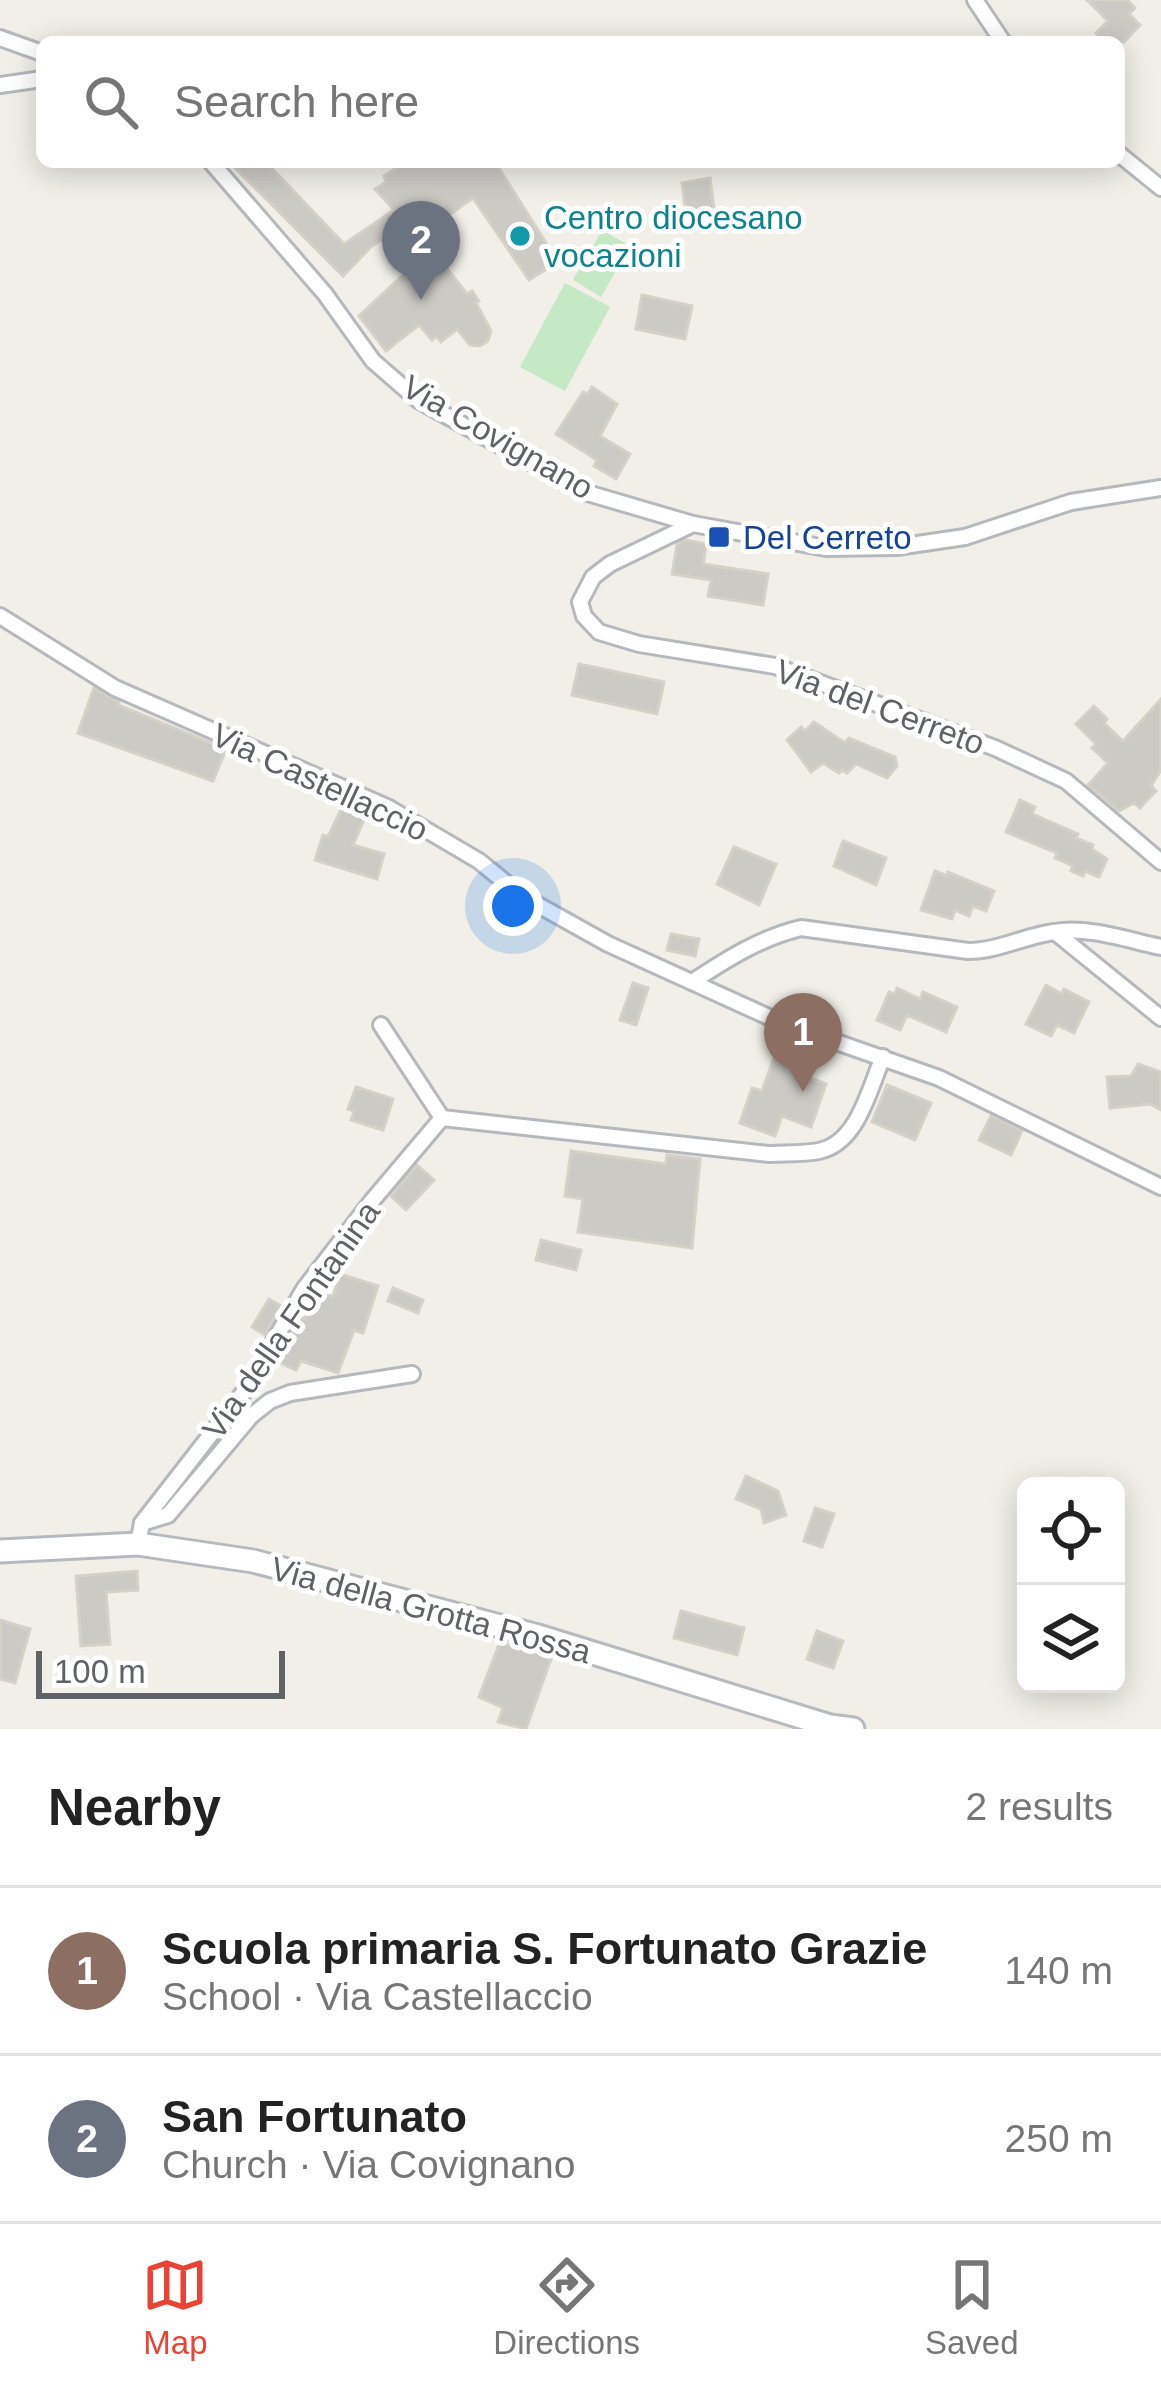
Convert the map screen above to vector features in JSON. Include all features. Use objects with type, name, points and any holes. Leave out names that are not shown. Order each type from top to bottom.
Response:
[{"type":"street","points":[[975,0],[999,36]]},
{"type":"street","points":[[0,38],[36,50]]},
{"type":"street","points":[[0,85],[36,80]]},
{"type":"street","points":[[1125,159],[1161,188]]},
{"type":"street","name":"Via Covignano","points":[[216,168],[325,294],[373,361],[418,400],[584,492],[693,524],[826,548],[897,547],[965,537],[1071,502],[1161,488]]},
{"type":"street","name":"Via del Cerreto","points":[[693,524],[592,577],[580,602],[584,616],[599,632],[639,644],[775,666],[995,748],[1066,782],[1161,862]]},
{"type":"street","name":"Via Castellaccio","points":[[0,616],[115,688],[389,808],[479,861],[522,896],[608,944],[782,1023],[883,1057],[1003,1107],[1161,1187]]},
{"type":"street","points":[[692,982],[733,955],[776,934],[801,928],[985,951],[1055,932],[1088,931],[1161,947]]},
{"type":"street","points":[[1055,932],[1161,1018]]},
{"type":"street","points":[[382,1025],[442,1118],[769,1154],[822,1151],[840,1141],[853,1127],[883,1057]]},
{"type":"street","name":"Via della Fontanina","points":[[140,1534],[247,1388],[304,1289],[442,1118]]},
{"type":"street","name":"Via della Fontanina","points":[[140,1534],[168,1516],[251,1416],[270,1401],[412,1373]]},
{"type":"street","name":"Via della Grotta Rossa","points":[[0,1551],[140,1534],[327,1578],[538,1636],[830,1726],[854,1729]]},
{"type":"green space","points":[[602,230],[630,246],[601,297],[573,280]]},
{"type":"green space","points":[[565,283],[610,307],[565,391],[520,367]]},
{"type":"building","points":[[1087,0],[1127,0],[1135,8],[1129,14],[1140,25],[1125,41],[1125,36],[1096,33],[1108,21]]},
{"type":"building","points":[[235,168],[272,168],[344,244],[394,210],[375,189],[397,168],[499,168],[558,262],[529,280],[473,198],[421,235],[467,294],[472,291],[479,301],[491,331],[480,346],[470,345],[457,329],[441,342],[436,336],[432,340],[419,325],[386,351],[359,316],[422,257],[402,227],[372,246],[343,276]]},
{"type":"building","points":[[710,178],[716,223],[688,227],[682,183]]},
{"type":"building","points":[[642,295],[692,306],[685,339],[636,329]]},
{"type":"building","points":[[592,387],[617,404],[600,436],[630,454],[616,479],[594,466],[597,460],[556,434],[583,392],[588,394]]},
{"type":"building","points":[[685,540],[706,544],[703,564],[768,574],[763,605],[708,596],[711,580],[672,574],[677,544]]},
{"type":"building","points":[[579,664],[664,682],[657,714],[572,695]]},
{"type":"building","points":[[94,688],[118,705],[226,749],[213,781],[78,733]]},
{"type":"building","points":[[1161,699],[1161,770],[1151,786],[1156,791],[1140,808],[1134,803],[1119,811],[1088,785],[1108,763],[1076,724],[1094,706],[1123,741]]},
{"type":"building","points":[[814,722],[845,743],[849,738],[895,757],[897,766],[887,778],[856,764],[847,773],[823,763],[811,772],[787,740]]},
{"type":"building","points":[[1020,800],[1035,807],[1032,814],[1093,845],[1107,859],[1099,877],[1071,871],[1073,866],[1055,858],[1057,853],[1006,832]]},
{"type":"building","points":[[345,801],[368,811],[353,845],[384,854],[377,879],[315,860],[323,835],[328,837]]},
{"type":"building","points":[[843,841],[886,858],[876,885],[834,866]]},
{"type":"building","points":[[734,847],[776,864],[759,905],[717,884]]},
{"type":"building","points":[[935,871],[994,891],[986,911],[973,906],[969,916],[955,910],[952,919],[921,910]]},
{"type":"building","points":[[671,934],[699,939],[695,956],[667,950]]},
{"type":"building","points":[[633,983],[648,988],[636,1025],[620,1020]]},
{"type":"building","points":[[1046,985],[1089,1002],[1074,1033],[1057,1025],[1051,1036],[1026,1024]]},
{"type":"building","points":[[897,988],[920,999],[923,992],[957,1007],[946,1032],[907,1015],[900,1030],[877,1020],[889,992],[895,994]]},
{"type":"building","points":[[779,1044],[804,1053],[796,1073],[826,1084],[811,1127],[782,1116],[775,1136],[740,1123],[752,1088],[762,1091]]},
{"type":"building","points":[[1138,1064],[1161,1072],[1161,1110],[1150,1104],[1110,1108],[1107,1077],[1131,1076]]},
{"type":"building","points":[[887,1085],[931,1103],[915,1140],[872,1122]]},
{"type":"building","points":[[356,1087],[393,1099],[383,1130],[351,1120],[354,1111],[348,1109]]},
{"type":"building","points":[[991,1116],[1022,1131],[1011,1155],[979,1140]]},
{"type":"building","points":[[571,1151],[666,1164],[667,1155],[700,1159],[692,1248],[578,1232],[583,1199],[565,1196]]},
{"type":"building","points":[[417,1165],[434,1180],[406,1210],[391,1196]]},
{"type":"building","points":[[541,1240],[581,1250],[576,1270],[536,1260]]},
{"type":"building","points":[[340,1274],[378,1286],[363,1333],[354,1330],[338,1373],[301,1361],[296,1370],[276,1361],[301,1318],[304,1320],[313,1295],[316,1291],[333,1297]]},
{"type":"building","points":[[393,1288],[423,1300],[418,1313],[388,1301]]},
{"type":"building","points":[[269,1299],[281,1306],[265,1335],[252,1327]]},
{"type":"building","points":[[746,1476],[778,1491],[786,1515],[764,1523],[761,1509],[736,1499]]},
{"type":"building","points":[[815,1508],[834,1514],[822,1547],[804,1541]]},
{"type":"building","points":[[137,1571],[138,1590],[106,1592],[110,1644],[81,1646],[76,1576]]},
{"type":"building","points":[[681,1611],[744,1628],[737,1655],[674,1638]]},
{"type":"building","points":[[0,1620],[30,1629],[15,1683],[0,1679]]},
{"type":"building","points":[[817,1631],[843,1641],[833,1668],[807,1659]]},
{"type":"building","points":[[500,1642],[552,1656],[526,1729],[498,1722],[503,1708],[479,1697]]},
{"type":"place","name":"Centro diocesano vocazioni","points":[[520,236]]},
{"type":"place","name":"San Fortunato","points":[[421,300]]},
{"type":"place","name":"Del Cerreto","points":[[719,537]]},
{"type":"place","name":"Scuola primaria S. Fortunato Grazie","points":[[803,1092]]}]
